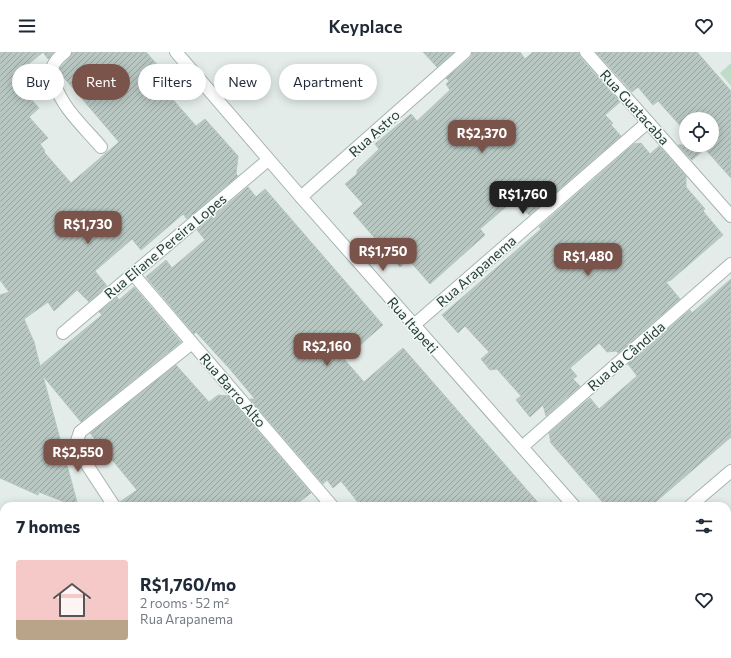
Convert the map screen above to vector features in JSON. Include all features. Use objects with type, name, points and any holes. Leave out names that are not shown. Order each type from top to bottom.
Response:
[{"type":"street","points":[[65,52],[58,58],[53,68],[53,77],[57,89],[62,100],[74,116],[102,147]]},
{"type":"street","name":"Rua Itapeti","points":[[176,52],[268,160],[570,502]]},
{"type":"street","name":"Rua Astro","points":[[301,197],[465,52]]},
{"type":"street","name":"Rua Guatacaba","points":[[586,52],[731,216]]},
{"type":"street","name":"Rua Arapanema","points":[[414,325],[648,122]]},
{"type":"street","name":"Rua Eliane Pereira Lopes","points":[[63,333],[268,160]]},
{"type":"street","name":"Rua da Cândida","points":[[522,447],[731,264]]},
{"type":"street","name":"Rua Barro Alto","points":[[133,274],[329,502]]},
{"type":"street","points":[[111,502],[80,454],[77,442],[80,432],[192,343]]},
{"type":"street","points":[[695,502],[731,471]]},
{"type":"green space","points":[[731,63],[731,86],[720,73]]},
{"type":"building","points":[[0,52],[43,52],[29,64],[12,64],[12,100],[32,100],[39,108],[29,117],[48,138],[40,144],[45,151],[44,152],[71,183],[119,142],[83,100],[130,100],[130,64],[72,64],[72,87],[64,78],[64,64],[70,57],[72,52],[146,52],[157,64],[138,64],[138,100],[173,100],[196,126],[205,119],[238,156],[236,174],[238,176],[187,219],[183,214],[141,250],[132,239],[95,271],[107,286],[89,302],[77,290],[54,311],[48,302],[24,319],[34,342],[40,366],[102,315],[99,312],[117,297],[119,300],[134,287],[181,342],[81,422],[43,376],[77,502],[65,502],[39,492],[38,495],[0,478],[0,295],[9,292],[0,280]]},
{"type":"building","points":[[43,52],[54,52],[48,59]]},
{"type":"building","points":[[423,52],[454,52],[437,67]]},
{"type":"building","points":[[472,52],[520,52],[525,59],[533,52],[579,52],[580,57],[620,102],[605,115],[613,123],[611,125],[621,136],[529,215],[515,199],[480,229],[485,235],[430,284],[408,259],[400,267],[353,213],[363,204],[345,184],[357,174],[357,170],[379,149],[375,144],[411,114],[417,121],[450,90],[446,84],[449,81],[446,78],[470,58]]},
{"type":"building","points":[[596,52],[697,52],[731,91],[731,178],[708,152],[719,152],[719,112],[679,112],[679,124],[658,101],[653,105],[638,87],[632,92]]},
{"type":"building","points":[[641,143],[650,154],[659,146],[686,176],[686,187],[705,209],[703,211],[723,235],[671,280],[666,282],[680,299],[618,353],[616,351],[607,352],[599,343],[570,368],[577,376],[573,379],[580,386],[546,416],[543,405],[530,417],[516,400],[521,396],[497,369],[490,370],[481,359],[489,352],[465,326],[458,333],[442,315],[541,229],[539,227],[634,144]]},
{"type":"building","points":[[685,152],[701,152],[692,160]]},
{"type":"building","points":[[248,187],[256,197],[265,189],[383,325],[344,359],[364,382],[403,348],[538,502],[358,502],[341,481],[333,488],[327,480],[323,484],[250,399],[255,399],[229,368],[196,332],[194,334],[146,277],[166,260],[172,268],[205,240],[197,230]]},
{"type":"building","points":[[731,279],[731,437],[656,502],[603,502],[551,443],[549,433],[590,398],[599,409],[637,376],[628,364],[690,310],[692,313]]},
{"type":"building","points":[[176,365],[209,402],[218,395],[228,396],[311,493],[299,502],[120,502],[137,490],[90,433]]}]
